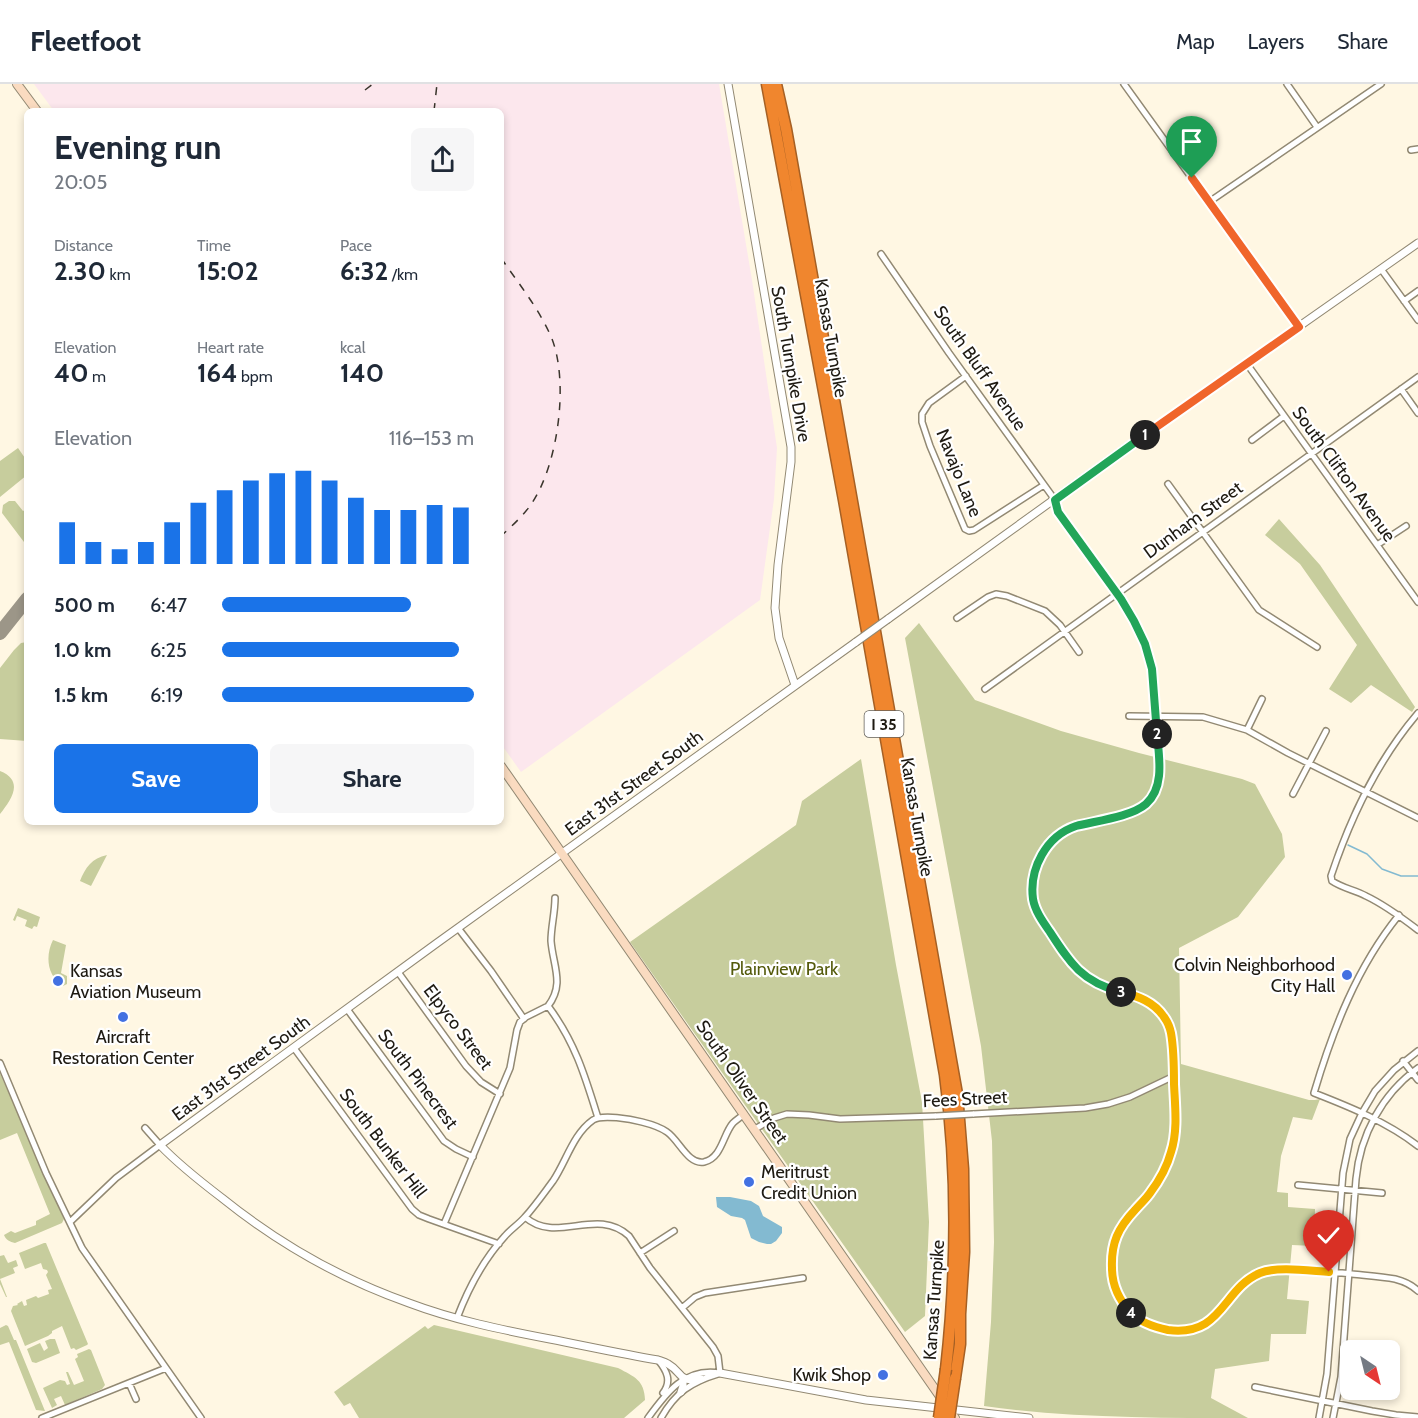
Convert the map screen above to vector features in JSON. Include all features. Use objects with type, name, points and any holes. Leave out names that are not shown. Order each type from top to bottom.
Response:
[{"type":"highway","name":"Kansas Turnpike","points":[[767,84],[844,500],[945,1075],[953,1154],[955,1242],[950,1341],[939,1418]]},
{"type":"highway","name":"Kansas Turnpike","points":[[776,84],[786,129],[957,1095],[963,1169],[964,1252],[960,1344],[949,1414]]},
{"type":"highway","points":[[784,84],[786,129]]},
{"type":"main road","points":[[17,84],[35,108]]},
{"type":"main road","name":"South Oliver Street","points":[[504,770],[755,1129],[949,1414],[955,1418]]},
{"type":"street","name":"South Turnpike Drive","points":[[728,84],[791,447],[775,608],[779,638],[795,685]]},
{"type":"street","points":[[1135,84],[1126,87],[1299,327]]},
{"type":"street","points":[[1287,84],[1317,127]]},
{"type":"street","points":[[1209,202],[1381,84]]},
{"type":"street","points":[[1411,150],[1418,149]]},
{"type":"street","name":"East 31st Street South","points":[[70,1222],[116,1178],[160,1144],[1127,447],[1418,243]]},
{"type":"street","name":"South Bluff Avenue","points":[[881,254],[1055,500],[1058,512],[1117,594],[1145,644],[1152,669],[1159,764],[1158,785],[1145,805],[1130,813],[1074,827],[1056,838],[1042,854],[1032,882],[1034,902],[1042,920],[1076,969],[1096,983],[1143,998],[1164,1016],[1170,1030],[1173,1047],[1174,1076]]},
{"type":"street","points":[[1381,269],[1418,320]]},
{"type":"street","points":[[1404,301],[1418,291]]},
{"type":"street","name":"South Clifton Avenue","points":[[1247,364],[1418,602]]},
{"type":"street","name":"Navajo Lane","points":[[966,376],[929,403],[922,418],[930,446],[959,518],[967,531],[974,530],[1044,485]]},
{"type":"street","name":"Dunham Street","points":[[985,689],[1418,377]]},
{"type":"street","points":[[1401,389],[1418,412]]},
{"type":"street","points":[[1252,440],[1284,416]]},
{"type":"street","points":[[1168,484],[1258,610],[1317,647]]},
{"type":"street","points":[[1377,545],[1406,526]]},
{"type":"street","points":[[957,618],[988,597],[996,594],[1007,596],[1044,611],[1060,625],[1079,652]]},
{"type":"street","points":[[1247,730],[1262,699]]},
{"type":"street","points":[[1418,713],[1391,748],[1365,791],[1331,876],[1332,881],[1337,885],[1382,903],[1418,930]]},
{"type":"street","points":[[1129,716],[1203,717],[1247,730],[1418,818]]},
{"type":"street","points":[[1293,794],[1326,731]]},
{"type":"street","points":[[444,1224],[510,1068],[520,1022],[548,1006],[556,991],[558,979],[551,944],[555,898]]},
{"type":"street","points":[[1399,915],[1368,961],[1352,990],[1326,1053],[1314,1093],[1362,1113],[1403,1135],[1418,1146]]},
{"type":"street","points":[[458,928],[524,1019]]},
{"type":"street","name":"Elpyco Street","points":[[398,972],[466,1066],[481,1083],[500,1094]]},
{"type":"street","points":[[548,1006],[562,1024],[575,1051],[598,1118]]},
{"type":"street","name":"South Pinecrest","points":[[347,1009],[444,1141],[473,1156]]},
{"type":"street","name":"South Bunker Hill","points":[[294,1048],[412,1209],[419,1215],[499,1244]]},
{"type":"street","points":[[1319,1418],[1327,1374],[1344,1165],[1350,1140],[1362,1113],[1376,1090],[1403,1061],[1418,1051]]},
{"type":"street","points":[[1403,1061],[1418,1080]]},
{"type":"street","points":[[0,1063],[46,1173],[86,1254],[201,1418]]},
{"type":"street","points":[[1333,1418],[1341,1377],[1357,1166],[1361,1149],[1373,1119],[1394,1090],[1418,1068]]},
{"type":"street","points":[[1174,1076],[1175,1132],[1171,1152],[1163,1173],[1150,1194],[1122,1225],[1115,1239],[1112,1254],[1112,1276],[1115,1290],[1124,1306],[1136,1318],[1153,1327],[1191,1330],[1206,1323],[1219,1313],[1246,1281],[1262,1272],[1290,1270],[1398,1279],[1418,1291]]},
{"type":"street","name":"Fees Street","points":[[755,1129],[774,1118],[787,1114],[840,1119],[1085,1108],[1108,1104],[1174,1076]]},
{"type":"street","points":[[457,1318],[463,1301],[477,1276],[499,1244],[525,1217],[554,1179],[575,1141],[587,1125],[598,1118],[608,1117],[640,1121],[668,1132],[689,1157],[695,1161],[704,1162],[714,1157],[728,1131],[744,1114]]},
{"type":"street","points":[[145,1128],[205,1184],[257,1225],[309,1257],[357,1282],[410,1304],[457,1318],[658,1360],[669,1364],[683,1379],[701,1379],[720,1373]]},
{"type":"street","points":[[1298,1185],[1382,1192]]},
{"type":"street","points":[[525,1217],[540,1226],[557,1228],[600,1223],[620,1228],[629,1236],[650,1268],[713,1347],[718,1356],[720,1373]]},
{"type":"street","points":[[640,1253],[674,1231]]},
{"type":"street","points":[[682,1308],[695,1297],[705,1293],[803,1278]]},
{"type":"street","points":[[657,1406],[668,1382],[665,1369],[658,1360]]},
{"type":"street","points":[[42,1418],[165,1368]]},
{"type":"street","points":[[648,1418],[667,1392],[683,1379],[701,1372],[720,1373],[949,1414],[1029,1418]]},
{"type":"street","points":[[681,1392],[683,1379]]},
{"type":"street","points":[[660,1418],[681,1392],[701,1379]]},
{"type":"street","points":[[129,1383],[136,1400]]},
{"type":"street","points":[[1255,1387],[1383,1413],[1418,1417]]},
{"type":"shaded area","points":[[34,84],[719,84],[777,448],[774,499],[760,600],[521,772],[504,748],[504,108],[52,108]]},
{"type":"green space","points":[[18,448],[24,457],[24,477],[0,497],[0,461]]},
{"type":"green space","points":[[9,501],[15,501],[24,510],[24,542],[2,513],[3,505]]},
{"type":"green space","points":[[1279,519],[1320,565],[1415,707],[1412,712],[1371,685],[1351,703],[1329,689],[1357,645],[1300,564],[1265,535]]},
{"type":"green space","points":[[919,623],[975,700],[1061,731],[1255,784],[1282,834],[1285,857],[1238,917],[1179,948],[1181,1064],[1309,1100],[1320,1099],[1312,1120],[1293,1117],[1281,1156],[1277,1192],[1288,1193],[1288,1207],[1315,1209],[1314,1246],[1292,1245],[1287,1299],[1309,1301],[1306,1334],[1271,1334],[1269,1361],[1215,1369],[1211,1398],[1248,1418],[1082,1415],[984,1406],[991,1322],[994,1242],[992,1141],[981,1046],[905,638]]},
{"type":"green space","points":[[24,642],[24,741],[0,739],[0,668],[21,643]]},
{"type":"green space","name":"Plainview Park","points":[[861,759],[922,1102],[929,1222],[925,1316],[905,1332],[630,942],[796,825],[802,801]]},
{"type":"green space","points":[[0,771],[12,780],[14,791],[0,814]]},
{"type":"green space","points":[[107,855],[91,886],[80,881],[90,864],[97,858]]},
{"type":"green space","points":[[18,908],[40,917],[37,927],[34,926],[32,929],[25,926],[27,920],[17,916],[15,921],[13,920]]},
{"type":"green space","points":[[53,940],[66,945],[61,973],[67,976],[67,984],[63,986],[54,977],[49,965],[50,946]]},
{"type":"green space","points":[[0,1073],[64,1219],[62,1223],[15,1243],[4,1235],[36,1225],[36,1221],[50,1214],[17,1133],[0,1140]]},
{"type":"green space","points":[[46,1243],[88,1344],[76,1350],[71,1349],[62,1326],[48,1336],[25,1346],[11,1311],[13,1306],[22,1301],[24,1306],[27,1305],[26,1300],[49,1294],[48,1290],[52,1289],[46,1275],[48,1272],[43,1269],[41,1263],[25,1269],[19,1253]]},
{"type":"green space","points":[[4,1255],[8,1263],[16,1260],[18,1266],[13,1268],[15,1273],[0,1279],[0,1256]]},
{"type":"green space","points":[[0,1279],[7,1297],[0,1284]]},
{"type":"green space","points":[[6,1325],[16,1340],[45,1411],[36,1410],[9,1342],[0,1345],[0,1328]]},
{"type":"green space","points":[[434,1325],[618,1368],[638,1380],[643,1388],[645,1400],[624,1418],[359,1418],[350,1403],[344,1406],[334,1392],[425,1326],[428,1329]]},
{"type":"green space","points":[[55,1339],[60,1353],[36,1363],[32,1362],[27,1349],[40,1343],[44,1351],[48,1348],[45,1341]]},
{"type":"green space","points":[[89,1349],[105,1385],[102,1389],[65,1405],[61,1396],[54,1399],[57,1405],[52,1408],[43,1388],[60,1380],[65,1381],[67,1385],[70,1384],[66,1372],[74,1385],[84,1381],[75,1359],[78,1357],[77,1354]]},
{"type":"water","points":[[716,1197],[751,1201],[759,1206],[763,1216],[782,1227],[782,1233],[771,1244],[751,1238],[745,1220],[731,1216],[717,1207]]},
{"type":"waterway","points":[[1348,845],[1367,854],[1382,869],[1401,876],[1418,876]]},
{"type":"taxiway","points":[[0,633],[24,603]]},
{"type":"railway","points":[[365,90],[373,84]]},
{"type":"railway","points":[[434,108],[437,84]]},
{"type":"railway","points":[[504,262],[547,328],[557,357],[560,378],[558,423],[554,446],[541,487],[525,512],[504,533]]},
{"type":"place","name":"Colvin Neighborhood City Hall","points":[[1347,975]]},
{"type":"place","name":"Kansas Aviation Museum","points":[[58,981]]},
{"type":"place","name":"Aircraft Restoration Center","points":[[123,1017]]},
{"type":"place","name":"Meritrust Credit Union","points":[[749,1182]]},
{"type":"place","name":"Kwik Shop","points":[[883,1375]]},
{"type":"route","points":[[1192,178],[1299,327],[1055,500],[1058,512],[1121,599],[1145,644],[1152,669],[1155,694],[1158,785],[1146,804],[1136,810],[1074,827],[1050,843],[1036,866],[1032,882],[1034,902],[1042,920],[1076,969],[1096,983],[1143,998],[1164,1016],[1170,1030],[1173,1047],[1175,1132],[1163,1173],[1150,1194],[1122,1225],[1115,1239],[1112,1276],[1115,1290],[1124,1306],[1136,1318],[1153,1327],[1191,1330],[1206,1323],[1219,1313],[1246,1281],[1262,1272],[1287,1269],[1329,1272]]}]
